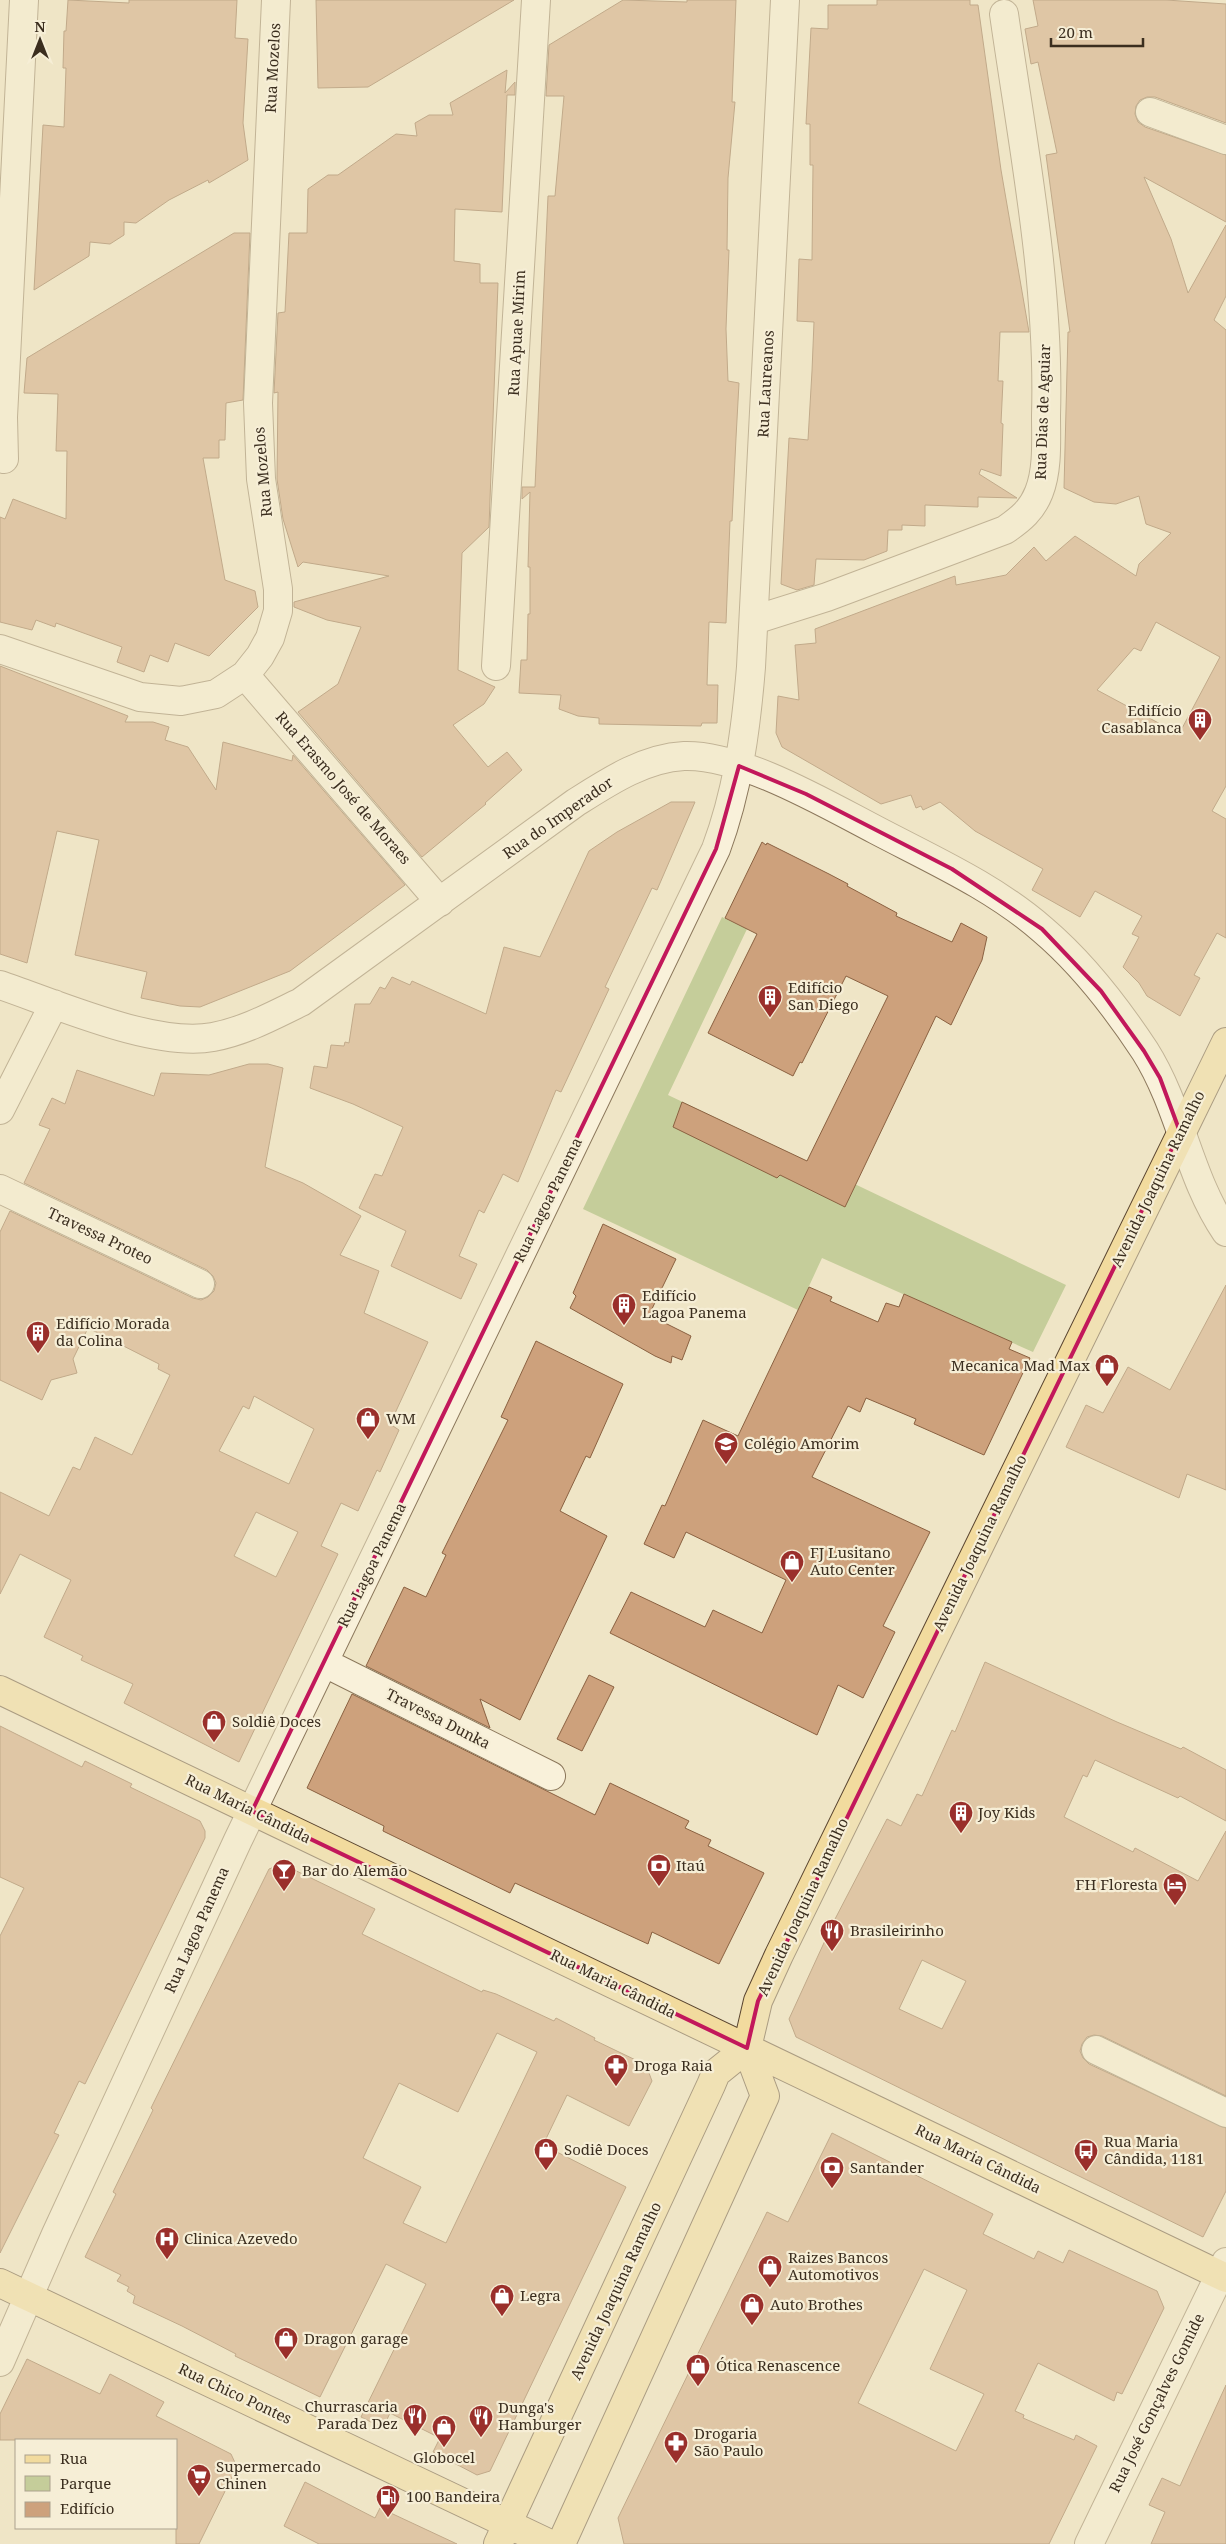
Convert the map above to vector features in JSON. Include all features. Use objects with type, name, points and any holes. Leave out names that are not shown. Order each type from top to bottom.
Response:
[{"type":"main road","name":"Avenida Joaquina Ramalho","points":[[503,2534],[716,2073],[747,2048],[758,2001],[779,1955],[1180,1132],[1226,1042]]},
{"type":"main road","name":"Rua Maria Cândida","points":[[0,1690],[747,2048],[1224,2272]]},
{"type":"main road","points":[[561,2544],[765,2096],[747,2048]]},
{"type":"main road","name":"Rua Chico Pontes","points":[[0,2283],[503,2534],[550,2544]]},
{"type":"street","points":[[4,459],[3,417],[24,0]]},
{"type":"street","name":"Rua Mozelos","points":[[0,649],[140,697],[181,701],[216,694],[245,675],[260,656],[270,638],[278,611],[278,589],[261,478],[258,403],[276,0]]},
{"type":"street","name":"Rua Apuae Mirim","points":[[496,666],[536,0]]},
{"type":"street","name":"Rua Laureanos","points":[[739,766],[747,716],[754,620],[785,0]]},
{"type":"street","name":"Rua Dias de Aguiar","points":[[754,620],[827,597],[1005,530],[1022,519],[1033,507],[1040,489],[1045,457],[1046,334],[1038,257],[1004,14]]},
{"type":"street","points":[[1150,112],[1226,140]]},
{"type":"street","name":"Rua Erasmo José de Moraes","points":[[245,675],[440,902]]},
{"type":"street","name":"Rua do Imperador","points":[[0,985],[143,1033],[182,1038],[211,1038],[250,1027],[301,1002],[575,803],[618,776],[658,761],[684,756],[739,766],[806,794],[952,869],[1000,898],[1042,929],[1102,991],[1144,1051],[1160,1078],[1204,1196],[1226,1232]]},
{"type":"street","name":"Rua Lagoa Panema","points":[[0,2362],[252,1811],[716,849],[728,815],[739,766]]},
{"type":"street","points":[[0,1110],[54,1004]]},
{"type":"street","name":"Travessa Proteo","points":[[0,1189],[200,1284]]},
{"type":"street","name":"Travessa Dunka","points":[[325,1663],[551,1776]]},
{"type":"street","points":[[1096,2050],[1226,2113]]},
{"type":"street","name":"Rua José Gonçalves Gomide","points":[[1089,2544],[1224,2272]]},
{"type":"highlighted area","points":[[739,766],[806,794],[952,869],[1042,929],[1101,991],[1144,1051],[1160,1078],[1180,1132],[758,2001],[747,2048],[252,1811],[716,849]]},
{"type":"green space","points":[[722,917],[747,929],[668,1095],[1066,1285],[1033,1352],[822,1258],[798,1310],[583,1209]]},
{"type":"building","points":[[68,0],[129,3],[129,0],[237,0],[235,38],[248,39],[243,123],[248,160],[209,183],[208,180],[169,200],[136,223],[124,222],[124,235],[110,244],[90,242],[89,256],[34,290],[43,125],[64,127],[66,68],[63,68],[64,31],[66,31]]},
{"type":"building","points":[[316,0],[514,0],[368,87],[318,88]]},
{"type":"building","points":[[623,0],[687,2],[687,0],[736,0],[732,102],[735,102],[728,178],[727,250],[729,250],[726,329],[728,381],[739,383],[732,521],[730,521],[726,623],[709,622],[707,685],[718,685],[717,723],[702,723],[701,726],[599,724],[599,718],[578,716],[559,709],[561,695],[519,693],[521,660],[527,660],[528,614],[530,614],[530,567],[528,567],[530,492],[522,499],[522,487],[535,487],[548,196],[555,196],[564,96],[546,96],[549,45]]},
{"type":"building","points":[[877,0],[970,0],[970,5],[978,5],[1001,170],[1029,332],[1000,332],[998,381],[1003,381],[1001,476],[981,469],[979,474],[1017,498],[978,497],[978,507],[925,505],[925,526],[902,525],[902,530],[888,530],[887,551],[864,560],[816,559],[814,585],[797,590],[781,584],[789,438],[808,440],[812,371],[814,322],[797,321],[799,259],[812,260],[813,165],[810,165],[810,124],[806,124],[811,28],[828,29],[828,5],[877,5]]},
{"type":"building","points":[[1033,0],[1166,0],[1226,4],[1226,123],[1155,97],[1147,97],[1140,100],[1136,106],[1135,114],[1138,122],[1145,127],[1226,155],[1226,222],[1144,177],[1171,239],[1188,293],[1226,225],[1226,296],[1214,320],[1226,330],[1226,786],[1212,811],[1226,819],[1226,938],[1217,933],[1194,975],[1200,978],[1180,1016],[1147,996],[1139,983],[1123,967],[1139,937],[1132,934],[1142,916],[1095,891],[1080,917],[1032,890],[1043,869],[975,831],[940,802],[923,810],[921,806],[916,808],[911,795],[881,804],[782,747],[776,733],[778,696],[799,700],[795,645],[816,643],[815,629],[955,576],[956,585],[1006,575],[1034,547],[1046,561],[1075,536],[1136,576],[1139,564],[1171,533],[1146,524],[1139,496],[1116,504],[1094,502],[1064,488],[1068,332],[1070,332],[1046,155],[1057,153],[1038,62],[1031,64],[1025,29],[1038,26]],"holes":[[[1156,622],[1220,657],[1179,734],[1097,690],[1134,648],[1141,651]]]},
{"type":"building","points":[[507,70],[505,93],[515,82],[515,95],[507,95],[502,212],[455,209],[454,261],[480,264],[480,283],[498,283],[489,527],[462,553],[458,670],[495,687],[484,704],[453,725],[488,767],[507,752],[522,770],[486,804],[422,857],[298,712],[338,684],[361,627],[327,620],[294,607],[294,602],[389,576],[303,562],[298,567],[283,519],[277,479],[278,392],[274,393],[278,313],[285,312],[289,233],[307,233],[308,189],[328,175],[338,175],[396,134],[417,136],[415,123],[429,115],[453,115],[450,103]]},
{"type":"building","points":[[234,233],[250,233],[243,400],[226,403],[225,440],[219,440],[219,458],[203,458],[225,580],[255,591],[258,607],[209,656],[175,643],[168,662],[150,655],[144,672],[117,662],[122,647],[56,623],[55,627],[36,620],[32,630],[0,622],[0,517],[5,519],[13,499],[66,519],[67,451],[56,451],[58,394],[24,393],[27,358]]},
{"type":"building","points":[[0,666],[128,716],[125,722],[153,722],[169,727],[165,740],[188,747],[216,790],[223,742],[292,761],[293,755],[405,885],[290,971],[200,1007],[180,1006],[141,998],[147,972],[75,955],[99,840],[57,831],[27,963],[0,954]]},
{"type":"building","points":[[671,802],[695,802],[657,890],[652,888],[605,987],[609,989],[561,1092],[556,1090],[518,1182],[503,1174],[484,1213],[479,1210],[459,1256],[477,1264],[461,1299],[391,1266],[406,1231],[359,1208],[375,1174],[382,1176],[403,1127],[353,1104],[310,1088],[314,1066],[327,1068],[331,1045],[344,1046],[345,1042],[349,1043],[355,1004],[370,1004],[380,987],[385,989],[392,977],[410,985],[412,981],[486,1014],[504,947],[540,957],[589,851],[617,832]]},
{"type":"building","points":[[762,842],[848,884],[847,886],[897,913],[896,916],[952,942],[961,923],[987,937],[982,960],[951,1025],[936,1016],[845,1207],[780,1175],[777,1178],[673,1127],[682,1102],[807,1161],[888,996],[846,976],[802,1063],[800,1062],[793,1076],[708,1033],[757,934],[725,918]]},
{"type":"building","points":[[249,1064],[268,1064],[283,1068],[265,1167],[303,1183],[361,1216],[340,1255],[379,1271],[364,1313],[428,1342],[390,1424],[399,1430],[380,1472],[377,1470],[358,1511],[341,1503],[321,1546],[338,1554],[239,1762],[124,1703],[133,1684],[81,1660],[83,1656],[44,1637],[71,1580],[20,1554],[0,1594],[0,1492],[49,1516],[73,1467],[80,1470],[95,1437],[132,1455],[170,1375],[158,1369],[159,1364],[88,1328],[73,1359],[77,1373],[51,1380],[42,1400],[0,1380],[0,1232],[10,1211],[193,1298],[201,1300],[208,1297],[214,1291],[216,1283],[213,1276],[207,1270],[24,1183],[50,1129],[39,1125],[52,1098],[65,1104],[77,1070],[154,1096],[161,1073],[209,1075]],"holes":[[[254,1396],[314,1429],[289,1484],[219,1451],[243,1406],[249,1409]],[[256,1512],[298,1532],[276,1577],[234,1556]]]},
{"type":"building","points":[[603,1224],[676,1259],[649,1315],[691,1336],[682,1360],[672,1356],[671,1363],[655,1356],[570,1308],[576,1296],[573,1293]]},
{"type":"building","points":[[1226,1285],[1226,1490],[1187,1474],[1179,1498],[1066,1447],[1086,1405],[1103,1413],[1128,1367],[1170,1390]]},
{"type":"building","points":[[809,1287],[832,1297],[830,1301],[878,1322],[886,1303],[899,1307],[904,1294],[1012,1342],[1009,1349],[1030,1358],[984,1455],[914,1424],[916,1419],[866,1398],[860,1412],[848,1406],[812,1477],[930,1532],[883,1626],[895,1632],[863,1698],[838,1685],[817,1735],[610,1633],[631,1592],[705,1627],[713,1610],[762,1633],[786,1580],[686,1532],[674,1558],[644,1544],[662,1505],[665,1506],[703,1420],[738,1436]]},
{"type":"building","points":[[536,1341],[623,1384],[590,1458],[586,1456],[560,1511],[607,1536],[520,1720],[480,1699],[490,1728],[366,1666],[404,1587],[426,1597],[446,1555],[442,1553],[508,1420],[501,1417]]},
{"type":"building","points":[[985,1662],[1117,1722],[1181,1749],[1183,1747],[1226,1770],[1226,1821],[1180,1796],[1178,1798],[1095,1760],[1087,1777],[1083,1775],[1064,1817],[1133,1852],[1135,1848],[1198,1881],[1226,1831],[1226,2096],[1102,2036],[1094,2035],[1087,2037],[1080,2051],[1083,2058],[1089,2064],[1226,2128],[1226,2191],[1203,2237],[796,2037],[789,2019],[834,1921],[887,1819],[901,1826],[917,1794],[922,1796],[952,1730],[955,1732]],"holes":[[[922,1960],[966,1981],[942,2029],[899,2009]]]},
{"type":"building","points":[[589,1675],[614,1687],[582,1751],[557,1739]]},
{"type":"building","points":[[352,1694],[595,1815],[610,1783],[689,1821],[685,1828],[711,1840],[708,1846],[764,1873],[719,1964],[652,1932],[648,1944],[515,1883],[510,1893],[383,1831],[384,1826],[307,1788]]},
{"type":"building","points":[[0,1726],[82,1767],[85,1761],[132,1784],[130,1787],[200,1821],[205,1831],[205,1838],[85,2084],[79,2081],[54,2133],[59,2135],[0,2253],[0,1936],[24,1888],[0,1877]]},
{"type":"building","points":[[282,1864],[375,1909],[362,1934],[482,1992],[483,1990],[496,1994],[554,2021],[556,2018],[595,2038],[594,2040],[646,2065],[652,2081],[629,2126],[567,2095],[543,2145],[626,2187],[490,2471],[477,2475],[433,2452],[440,2438],[390,2413],[383,2428],[361,2417],[426,2284],[386,2264],[320,2397],[235,2356],[236,2354],[133,2303],[135,2296],[127,2291],[129,2287],[117,2281],[121,2275],[85,2257],[116,2194],[113,2192],[153,2110],[151,2108],[269,1869]],"holes":[[[497,2033],[537,2052],[446,2243],[403,2223],[421,2187],[363,2158],[399,2083],[458,2112]]]},
{"type":"building","points":[[832,2133],[993,2214],[983,2234],[1034,2259],[1038,2251],[1063,2263],[1069,2250],[1157,2291],[1164,2308],[1122,2394],[1117,2392],[1114,2401],[1038,2363],[1015,2411],[1024,2415],[1023,2418],[1074,2440],[1076,2435],[1097,2446],[1049,2544],[624,2544],[618,2518],[767,2212],[788,2222]],"holes":[[[924,2269],[967,2290],[930,2369],[984,2394],[956,2451],[858,2403]]]},
{"type":"building","points":[[27,2359],[100,2394],[110,2374],[164,2402],[156,2416],[231,2454],[237,2467],[199,2544],[176,2544],[176,2529],[178,2529],[178,2439],[0,2440],[0,2414]]},
{"type":"building","points":[[1226,2385],[1226,2544],[1151,2544],[1165,2512],[1149,2505],[1162,2478],[1180,2486]]},
{"type":"building","points":[[305,2482],[375,2518],[380,2508],[457,2544],[319,2544],[284,2526]]},
{"type":"place","name":"Edifício Casablanca","points":[[1200,741]]},
{"type":"place","name":"Edifício San Diego","points":[[770,1018]]},
{"type":"place","name":"Edifício Lagoa Panema","points":[[624,1326]]},
{"type":"place","name":"Edifício Morada da Colina","points":[[38,1354]]},
{"type":"place","name":"Mecanica Mad Max","points":[[1107,1387]]},
{"type":"place","name":"WM","points":[[368,1440]]},
{"type":"place","name":"Colégio Amorim","points":[[726,1465]]},
{"type":"place","name":"FJ Lusitano Auto Center","points":[[792,1583]]},
{"type":"place","name":"Soldiê Doces","points":[[214,1743]]},
{"type":"place","name":"Joy Kids","points":[[961,1834]]},
{"type":"place","name":"Itaú","points":[[659,1887]]},
{"type":"place","name":"Bar do Alemão","points":[[284,1892]]},
{"type":"place","name":"FH Floresta","points":[[1175,1906]]},
{"type":"place","name":"Brasileirinho","points":[[832,1952]]},
{"type":"place","name":"Droga Raia","points":[[616,2087]]},
{"type":"place","name":"Sodiê Doces","points":[[546,2171]]},
{"type":"place","name":"Rua Maria Cândida, 1181","points":[[1086,2172]]},
{"type":"place","name":"Santander","points":[[832,2189]]},
{"type":"place","name":"Clinica Azevedo","points":[[167,2260]]},
{"type":"place","name":"Raizes Bancos Automotivos","points":[[770,2288]]},
{"type":"place","name":"Legra","points":[[502,2317]]},
{"type":"place","name":"Auto Brothes","points":[[752,2326]]},
{"type":"place","name":"Dragon garage","points":[[286,2360]]},
{"type":"place","name":"Ótica Renascence","points":[[698,2387]]},
{"type":"place","name":"Churrascaria Parada Dez","points":[[415,2437]]},
{"type":"place","name":"Dunga's Hamburger","points":[[481,2438]]},
{"type":"place","name":"Globocel","points":[[444,2448]]},
{"type":"place","name":"Drogaria São Paulo","points":[[676,2464]]},
{"type":"place","name":"Supermercado Chinen","points":[[199,2497]]},
{"type":"place","name":"100 Bandeira","points":[[388,2518]]}]
